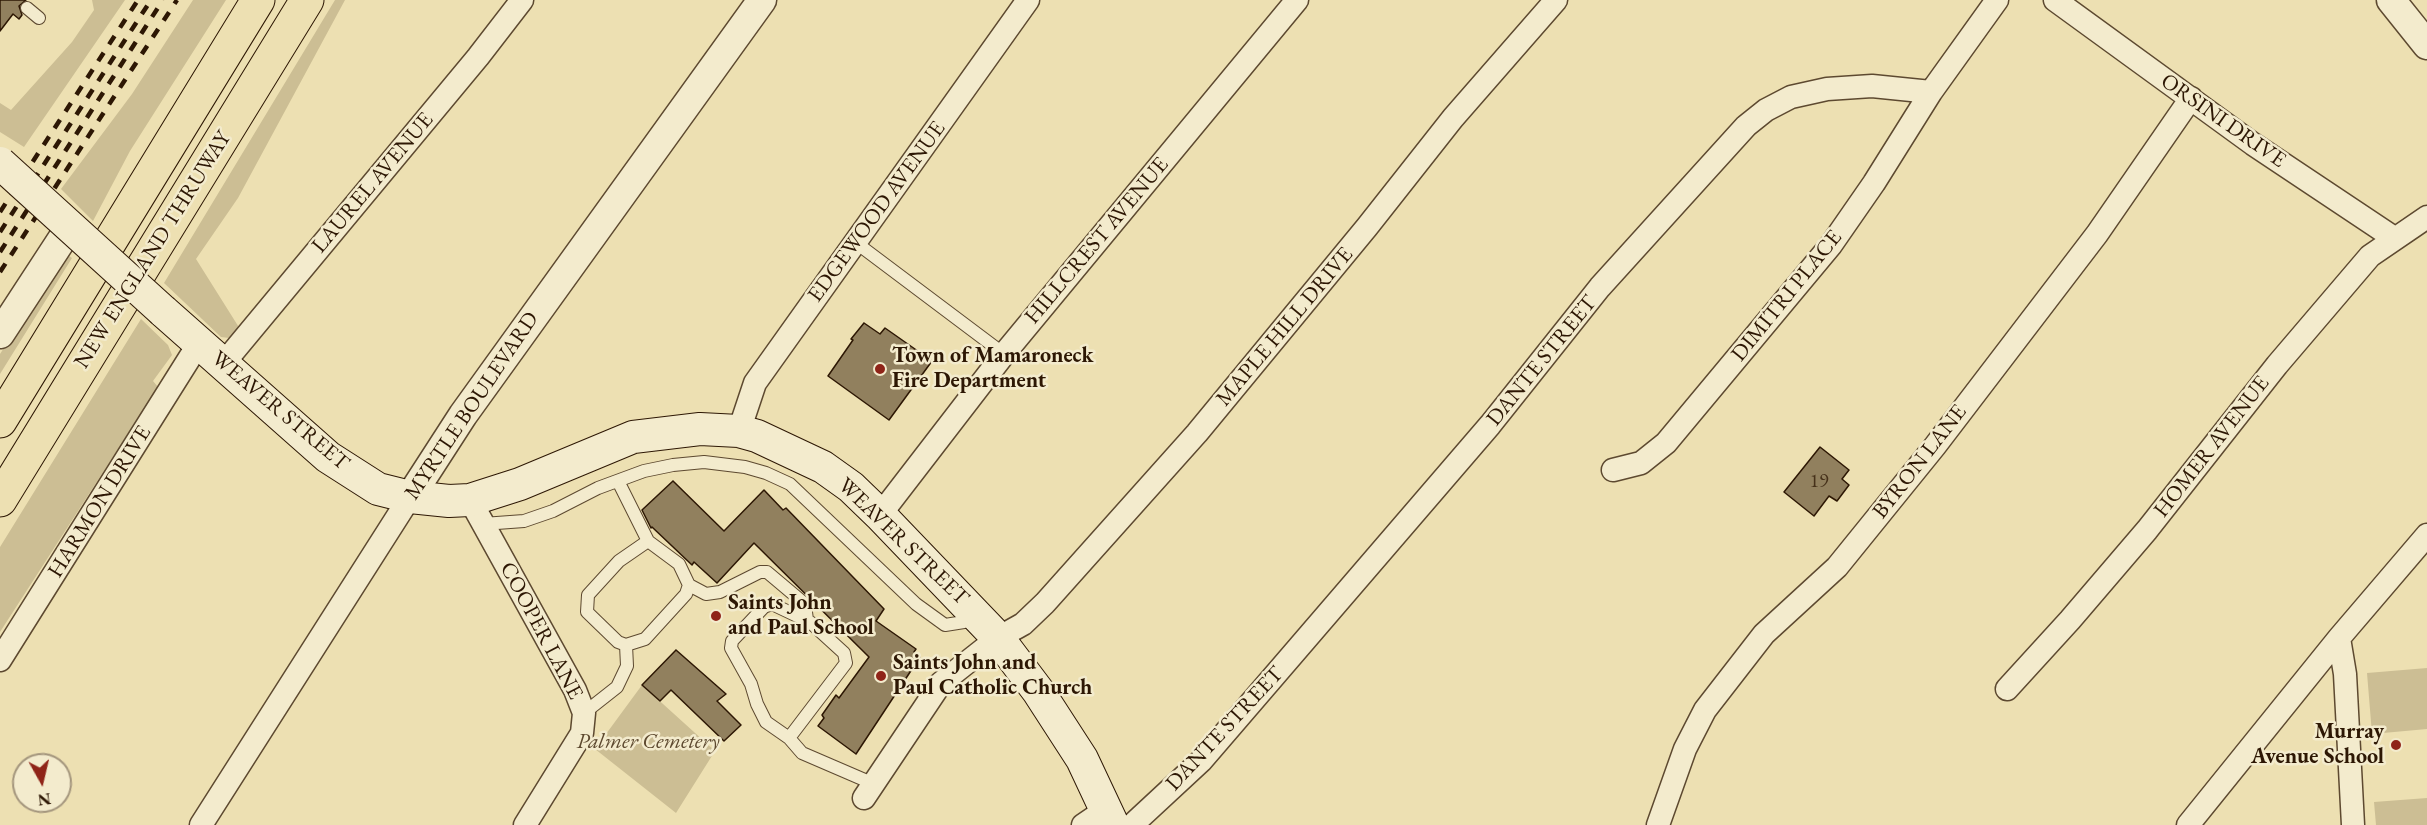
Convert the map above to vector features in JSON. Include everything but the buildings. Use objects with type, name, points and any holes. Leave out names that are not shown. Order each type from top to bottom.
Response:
[{"type":"highway","name":"NEW ENGLAND THRUWAY","points":[[0,421],[258,0]]},
{"type":"highway","name":"NEW ENGLAND THRUWAY","points":[[0,500],[307,0]]},
{"type":"main road","name":"WEAVER STREET","points":[[0,163],[65,234],[164,311],[328,457],[378,489],[410,497],[449,501],[476,512],[520,484],[633,437],[700,429],[739,431],[794,452],[823,467],[851,487],[880,515],[998,638],[1038,692],[1082,759],[1100,820]]},
{"type":"street","name":"LAUREL AVENUE","points":[[223,364],[522,0]]},
{"type":"street","name":"MYRTLE BOULEVARD","points":[[201,825],[463,415],[762,0]]},
{"type":"street","name":"EDGEWOOD AVENUE","points":[[739,431],[755,383],[1028,0]]},
{"type":"street","name":"HILLCREST AVENUE","points":[[880,515],[1004,354],[1297,0]]},
{"type":"street","name":"MAPLE HILL DRIVE","points":[[869,791],[941,683],[998,638],[1023,624],[1045,603],[1197,433],[1367,227],[1453,118],[1556,0]]},
{"type":"street","points":[[1931,92],[1997,0]]},
{"type":"street","name":"ORSINI DRIVE","points":[[2055,0],[2253,144],[2394,238]]},
{"type":"street","points":[[2391,0],[2427,45]]},
{"type":"street","name":"DANTE STREET","points":[[1132,825],[1201,761],[1490,425],[1600,287],[1746,126],[1766,110],[1791,97],[1827,89],[1872,86],[1931,92]]},
{"type":"street","name":"DIMITRI PLACE","points":[[1613,470],[1641,463],[1666,442],[1831,245],[1874,183],[1931,92]]},
{"type":"street","name":"BYRON LANE","points":[[1658,825],[1685,749],[1705,710],[1764,634],[1837,567],[1935,446],[2097,234],[2191,98]]},
{"type":"street","name":"HOMER AVENUE","points":[[2007,689],[2147,530],[2277,365],[2370,256],[2427,217]]},
{"type":"street","points":[[0,334],[65,234]]},
{"type":"street","name":"HARMON DRIVE","points":[[0,660],[200,343]]},
{"type":"street","name":"COOPER LANE","points":[[476,512],[575,690],[584,713],[582,733],[525,825]]},
{"type":"street","points":[[2188,825],[2339,638],[2427,535]]},
{"type":"street","points":[[2339,638],[2345,674],[2353,825]]},
{"type":"lane","points":[[27,8],[39,18]]},
{"type":"lane","points":[[855,242],[1004,354]]},
{"type":"lane","points":[[476,512],[524,522],[644,471],[704,462],[745,467],[766,473],[790,484],[916,604],[945,625],[964,622],[976,614]]},
{"type":"lane","points":[[618,481],[648,541],[679,564],[689,585],[706,594],[720,592],[760,572],[767,572],[805,604],[807,620]]},
{"type":"lane","points":[[648,541],[619,561],[588,595],[587,612],[618,642],[626,645],[645,639],[686,594],[689,585]]},
{"type":"lane","points":[[789,738],[846,663],[844,653],[807,620],[772,604],[764,607],[732,641],[731,648],[751,684],[766,722],[789,738],[802,753],[869,791]]},
{"type":"lane","points":[[584,713],[616,687],[627,666],[626,645]]},
{"type":"green space","points":[[92,0],[125,0],[24,147],[0,132],[0,103],[11,110],[72,42],[94,10]]},
{"type":"green space","points":[[193,0],[226,0],[130,151],[93,221],[61,189],[132,94]]},
{"type":"green space","points":[[335,0],[345,0],[238,198],[196,259],[240,329],[229,338],[221,337],[164,283]]},
{"type":"green space","points":[[65,253],[72,258],[0,374],[0,354]]},
{"type":"green space","points":[[141,319],[168,345],[172,355],[153,381],[158,387],[0,632],[0,547]]},
{"type":"green space","points":[[2427,668],[2427,729],[2372,734],[2367,673]]},
{"type":"green space","name":"Palmer Cemetery","points":[[642,685],[715,751],[676,813],[595,749]]},
{"type":"green space","points":[[2427,798],[2427,825],[2376,825],[2374,802]]},
{"type":"railway","points":[[0,212],[138,0]]},
{"type":"railway","points":[[0,232],[151,0]]},
{"type":"railway","points":[[0,252],[163,0]]},
{"type":"railway","points":[[0,272],[177,0]]},
{"type":"place","name":"Town of Mamaroneck Fire Department","points":[[880,369]]},
{"type":"place","name":"Saints John and Paul School","points":[[716,616]]},
{"type":"place","name":"Saints John and Paul Catholic Church","points":[[881,676]]},
{"type":"place","name":"Murray Avenue School","points":[[2396,745]]}]
